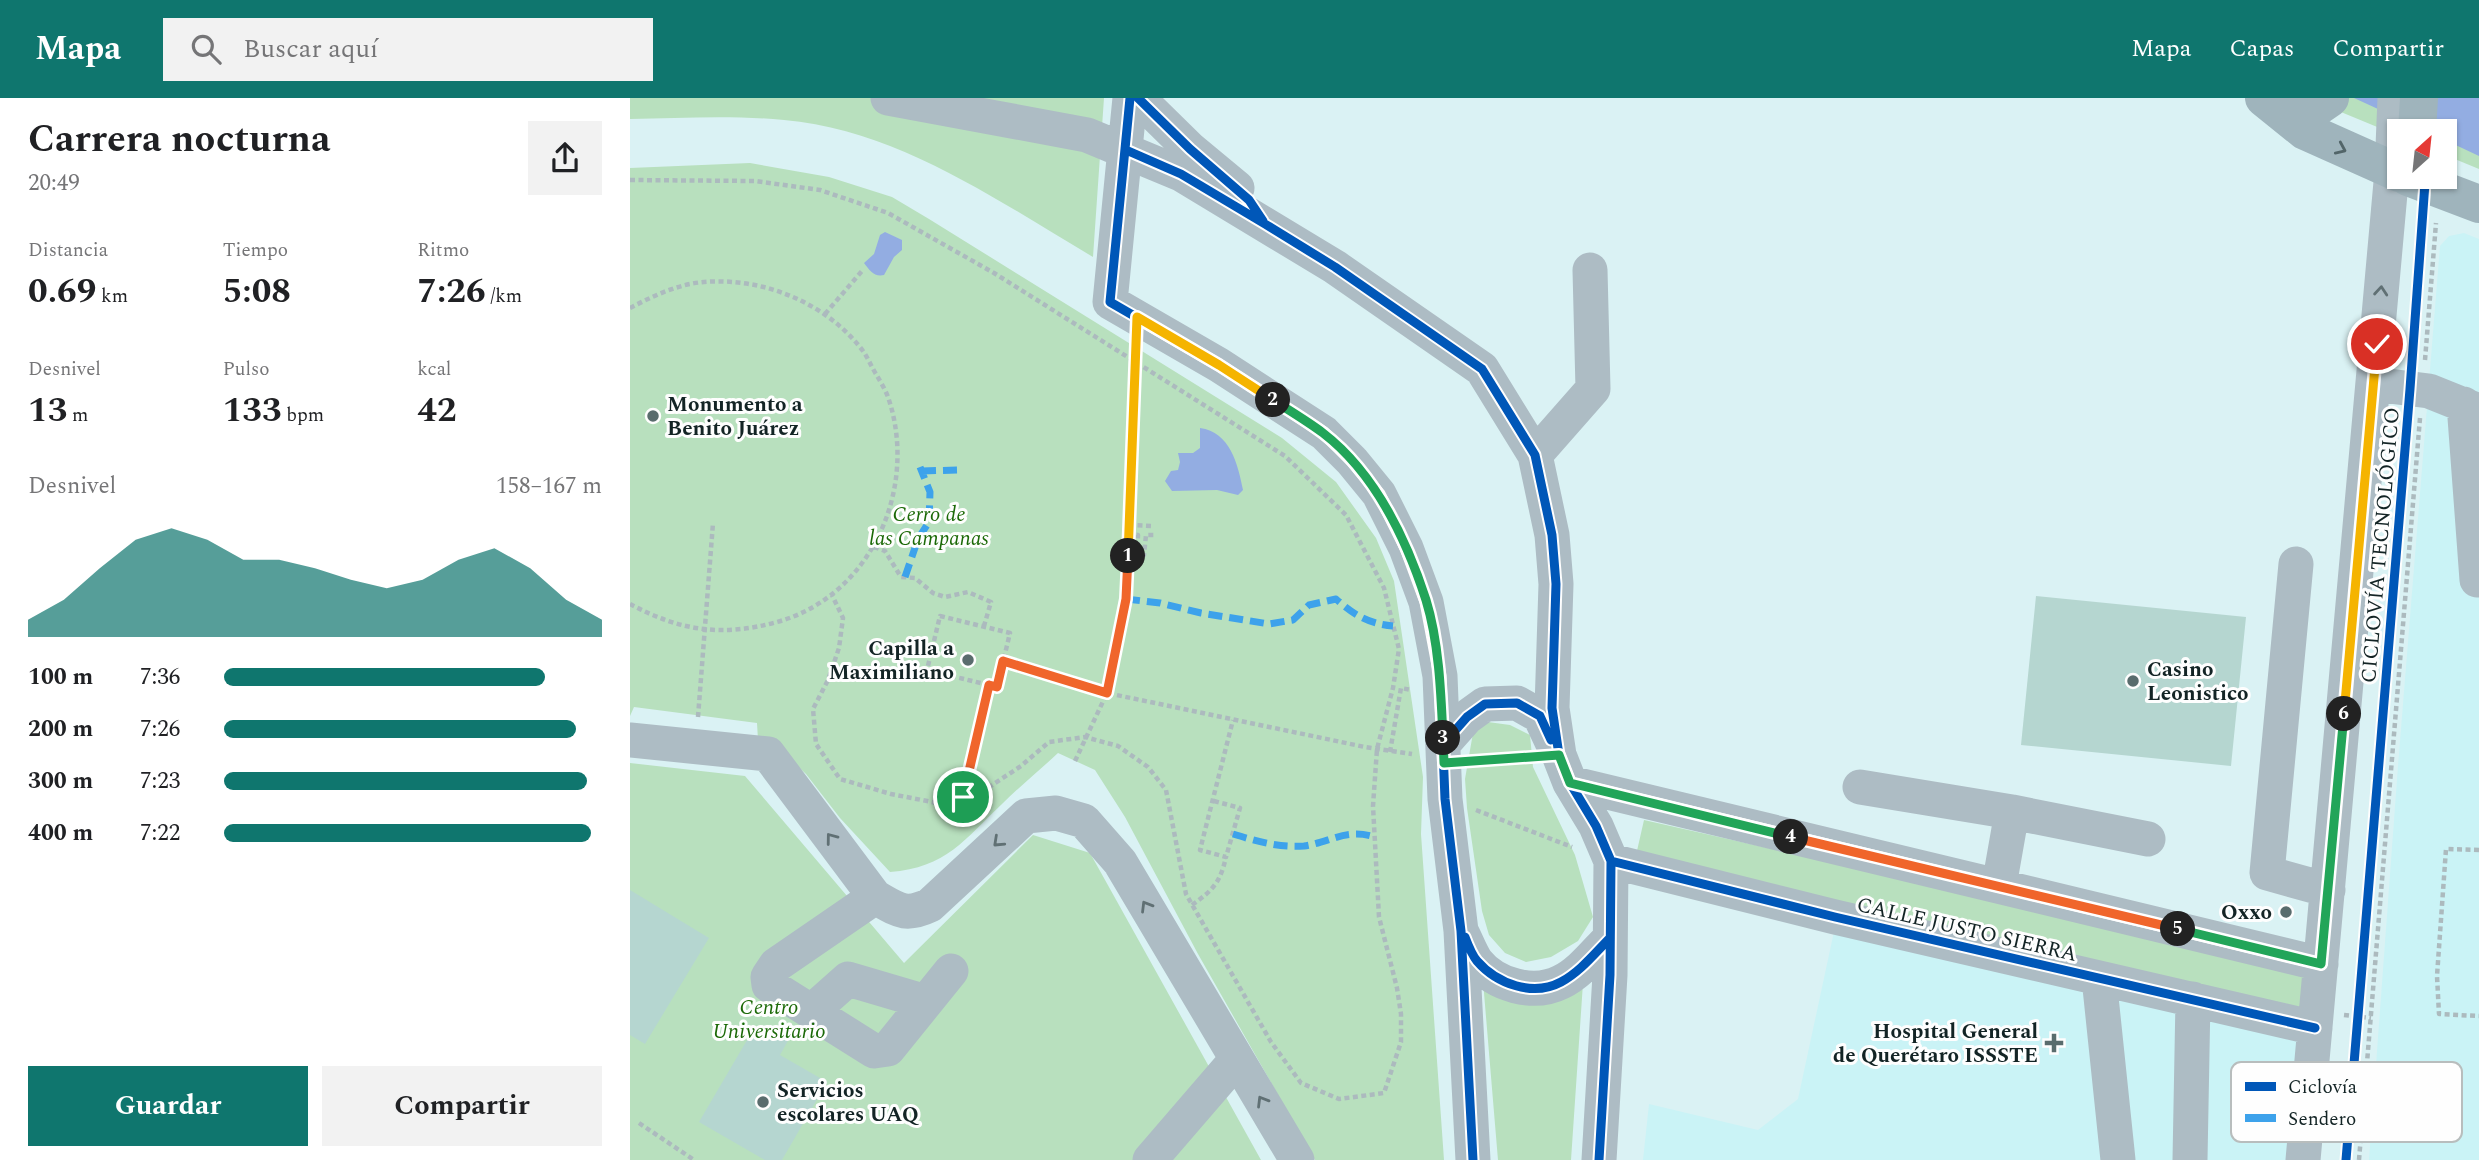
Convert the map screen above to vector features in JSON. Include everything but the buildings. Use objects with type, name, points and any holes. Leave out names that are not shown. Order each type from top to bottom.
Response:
[{"type":"main road","points":[[2264,98],[2305,131],[2387,166]]},
{"type":"main road","points":[[2274,98],[2289,105],[2322,103]]},
{"type":"main road","points":[[2402,119],[2419,98]]},
{"type":"main road","points":[[2442,189],[2479,204]]},
{"type":"street","points":[[888,98],[1087,135],[1181,174],[1335,267],[1482,369],[1535,455],[1552,535],[1556,584],[1552,708],[1564,769]]},
{"type":"street","points":[[1130,98],[1126,150],[1124,309],[1219,365],[1324,433],[1379,494],[1406,548],[1426,601],[1440,676],[1434,753],[1446,799],[1461,931],[1473,1160]]},
{"type":"street","points":[[1138,98],[1190,149],[1250,200],[1265,224]]},
{"type":"street","points":[[2312,1062],[2373,384],[2412,189]]},
{"type":"street","points":[[1535,455],[1593,390],[1590,270]]},
{"type":"street","points":[[2373,384],[2423,391],[2472,408],[2477,580]]},
{"type":"street","points":[[2296,564],[2267,873],[2328,890]]},
{"type":"street","points":[[1434,753],[1467,717],[1485,704],[1517,702],[1540,716],[1611,861],[1610,975],[1599,1160]]},
{"type":"street","points":[[630,740],[768,754],[876,897],[900,911],[916,912],[930,905],[1026,816],[1056,813],[1084,821],[1120,862],[1297,1160]]},
{"type":"street","points":[[1564,769],[1999,886],[2321,964]]},
{"type":"street","points":[[1860,787],[2012,812],[2148,839]]},
{"type":"street","points":[[1999,886],[2012,812]]},
{"type":"street","name":"CALLE JUSTO SIERRA","points":[[1611,861],[1835,917],[2315,1028]]},
{"type":"street","points":[[876,897],[776,965],[768,977],[769,985],[874,1051],[888,1049],[951,971]]},
{"type":"street","points":[[1461,931],[1476,961],[1500,981],[1530,989],[1560,983],[1585,964],[1610,938]]},
{"type":"street","points":[[813,1011],[848,978],[926,1002]]},
{"type":"street","points":[[2099,978],[2118,1160]]},
{"type":"street","points":[[2190,1160],[2193,999]]},
{"type":"street","points":[[1150,1160],[1237,1059]]},
{"type":"street","points":[[2304,1160],[2306,1142]]},
{"type":"path","points":[[630,180],[755,181],[820,190],[888,212],[995,273],[1285,456],[1346,515],[1384,588],[1399,649],[1393,688],[1377,749]]},
{"type":"path","points":[[2367,1062],[2423,391],[2414,189]]},
{"type":"path","points":[[825,314],[862,271]]},
{"type":"path","points":[[630,308],[661,292],[703,282],[746,283],[787,294],[825,314],[862,350],[888,396],[899,447],[894,499],[874,547],[855,573],[832,595],[793,618],[749,630],[704,631],[666,622],[630,604]]},
{"type":"path","points":[[1075,761],[1107,693],[1126,599],[1135,361],[1124,309]]},
{"type":"path","points":[[699,713],[713,523]]},
{"type":"path","points":[[1129,525],[1154,526]]},
{"type":"path","points":[[1128,534],[1138,535],[1137,555],[1144,555],[1146,534],[1154,535]]},
{"type":"path","points":[[874,547],[885,551],[901,577],[915,579],[933,593],[944,597],[968,592],[991,602],[984,626]]},
{"type":"path","points":[[940,616],[1010,633],[1003,661],[997,687],[927,670],[940,616]]},
{"type":"path","points":[[1003,661],[1107,693],[1377,749],[1564,769]]},
{"type":"path","points":[[963,797],[989,685]]},
{"type":"path","points":[[1226,857],[1200,850],[1233,720]]},
{"type":"path","points":[[1446,799],[1611,861]]},
{"type":"path","points":[[1192,905],[1211,891],[1222,875],[1240,808],[1214,801]]},
{"type":"path","points":[[2479,850],[2446,849],[2437,976],[2439,1014],[2479,1016]]},
{"type":"path","points":[[2358,1030],[2360,1003]]},
{"type":"path","points":[[639,1123],[694,1160]]},
{"type":"path","points":[[2359,1160],[2360,1142]]},
{"type":"shaded area","points":[[2464,233],[2479,239],[2479,1160],[2369,1160],[2370,1142],[2462,1142],[2462,1062],[2376,1062],[2440,246],[2449,236]]},
{"type":"shaded area","name":"Hospital General de Querétaro ISSSTE","points":[[1835,927],[2300,1033],[2297,1062],[2231,1062],[2231,1142],[2288,1142],[2286,1160],[1643,1160],[1649,1104],[1758,1130],[1798,1099]]},
{"type":"green space","points":[[630,98],[1104,98],[1093,257],[946,171],[867,138],[826,126],[765,118],[630,119]]},
{"type":"green space","points":[[2307,98],[2479,98],[2479,169],[2457,160],[2457,119],[2387,119],[2387,131]]},
{"type":"green space","name":"Cerro de las Campanas","points":[[750,163],[829,177],[892,197],[929,219],[1282,438],[1336,482],[1376,538],[1394,581],[1423,777],[1421,834],[1444,1160],[1315,1160],[1198,954],[1125,817],[1095,770],[1058,753],[953,850],[926,865],[890,872],[840,818],[806,774],[774,744],[758,740],[757,723],[634,707],[630,716],[630,168]]},
{"type":"green space","points":[[1488,722],[1510,725],[1530,735],[1533,767],[1575,855],[1593,917],[1578,941],[1551,957],[1526,962],[1505,953],[1489,935],[1482,911],[1465,779],[1473,733]]},
{"type":"green space","name":"Centro Universitario","points":[[630,763],[745,776],[904,963],[1033,835],[1090,853],[1261,1160],[630,1160]]},
{"type":"green space","points":[[1644,820],[2313,971],[2303,1015],[1634,864]]},
{"type":"green space","points":[[1483,981],[1583,983],[1571,1160],[1498,1160]]},
{"type":"water","points":[[2354,98],[2479,98],[2479,156],[2457,146],[2457,119],[2400,119]]},
{"type":"water","points":[[885,232],[902,240],[902,250],[894,257],[884,275],[877,275],[864,263],[874,254],[880,235]]},
{"type":"water","points":[[1200,428],[1219,436],[1231,451],[1243,490],[1238,495],[1217,490],[1172,491],[1165,481],[1171,471],[1178,470],[1178,453],[1193,453],[1200,448]]},
{"type":"marked path","points":[[905,577],[918,539],[929,522],[930,492],[920,467]]},
{"type":"marked path","points":[[922,471],[959,470]]},
{"type":"marked path","points":[[1126,599],[1269,624],[1293,620],[1309,605],[1336,599],[1362,618],[1393,626]]},
{"type":"marked path","points":[[1233,834],[1286,846],[1304,846],[1355,834],[1375,837]]},
{"type":"cycle path","points":[[1130,98],[1110,302],[1219,365],[1324,433],[1379,494],[1406,548],[1426,602],[1440,676],[1445,799],[1461,931],[1473,1160]]},
{"type":"cycle path","points":[[1138,98],[1190,149],[1249,200],[1263,221]]},
{"type":"cycle path","points":[[1126,150],[1181,174],[1335,267],[1482,369],[1535,455],[1552,535],[1556,584],[1552,708],[1559,755],[1570,783],[1596,826],[1611,861],[1610,975],[1599,1160]]},
{"type":"cycle path","name":"CICLOVÍA TECNOLÓGICO","points":[[2354,1062],[2425,189]]},
{"type":"cycle path","points":[[1444,743],[1467,717],[1485,704],[1517,703],[1540,716],[1551,740]]},
{"type":"cycle path","points":[[1570,783],[2321,964]]},
{"type":"cycle path","points":[[1611,861],[1835,917],[2315,1028]]},
{"type":"cycle path","points":[[1465,937],[1472,953],[1485,969],[1505,982],[1527,988],[1550,986],[1568,978],[1610,938]]},
{"type":"cycle path","name":"CICLOVÍA TECNOLÓGICO","points":[[2346,1160],[2347,1142]]},
{"type":"place","name":"Monumento a Benito Juárez","points":[[653,416]]},
{"type":"place","name":"Capilla a Maximiliano","points":[[968,660]]},
{"type":"place","name":"Casino Leonistico","points":[[2133,681]]},
{"type":"place","name":"Oxxo","points":[[2286,912]]},
{"type":"place","name":"Hospital General de Querétaro ISSSTE","points":[[2054,1043]]},
{"type":"place","name":"Servicios escolares UAQ","points":[[763,1102]]},
{"type":"route","points":[[963,797],[989,685],[997,687],[1003,661],[1107,693],[1126,599],[1137,317],[1219,365],[1324,433],[1379,494],[1406,548],[1426,601],[1440,676],[1444,763],[1559,755],[1570,783],[2321,964],[2377,344]]}]
